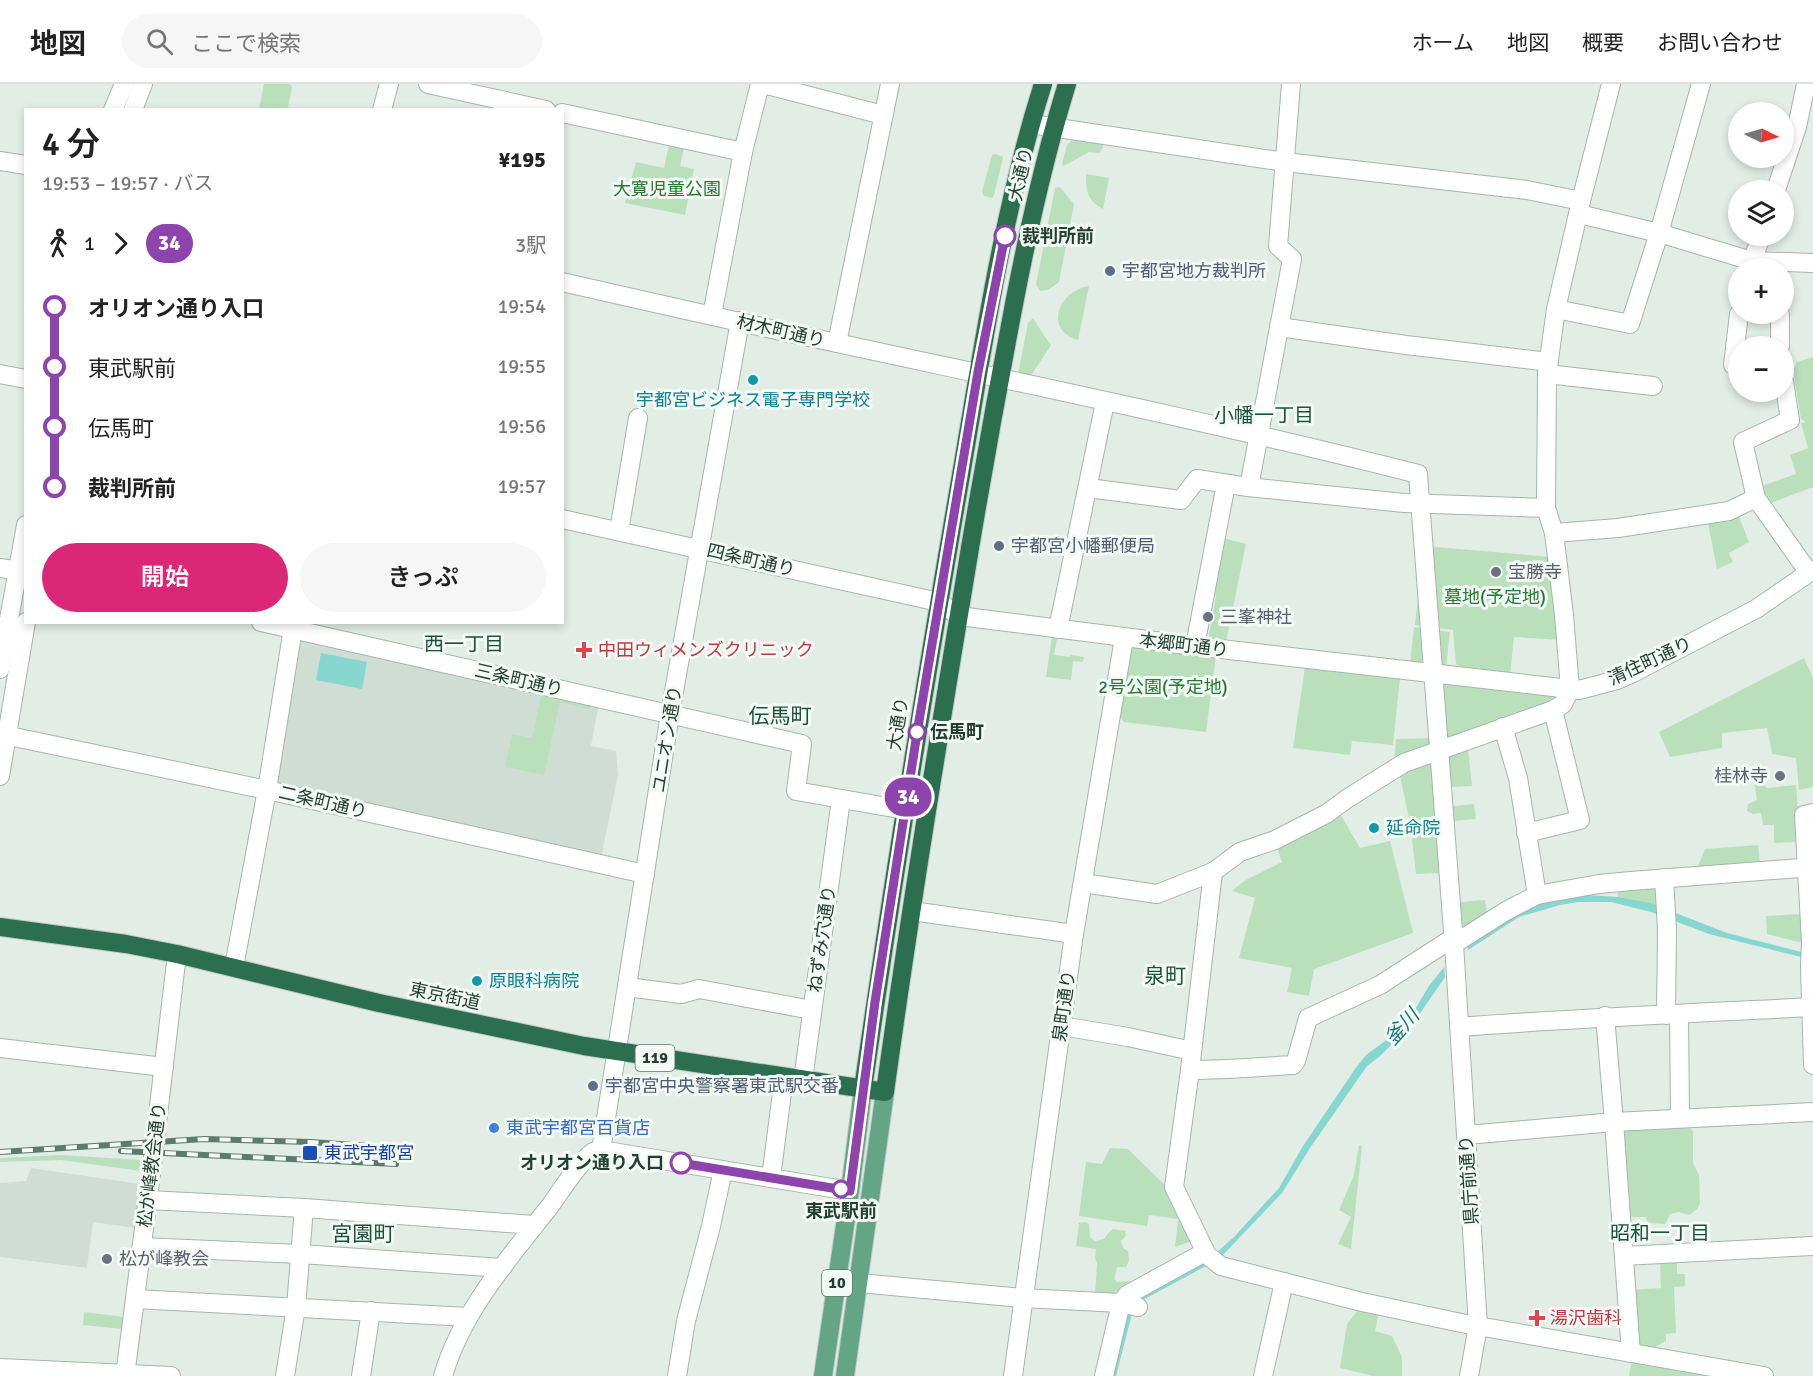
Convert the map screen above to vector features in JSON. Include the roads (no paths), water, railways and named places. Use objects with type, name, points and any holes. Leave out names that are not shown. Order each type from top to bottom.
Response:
[{"type":"highway","name":"大通り","points":[[863,1089],[939,602],[978,372],[1019,169],[1043,84]]},
{"type":"highway","name":"大通り","points":[[885,1092],[959,616],[1000,377],[1026,242],[1053,128],[1067,84]]},
{"type":"highway","name":"東京街道","points":[[0,927],[126,944],[177,954],[449,1018],[617,1052],[885,1092]]},
{"type":"main road","name":"大通り","points":[[823,1376],[863,1089]]},
{"type":"main road","name":"大通り","points":[[845,1376],[885,1092]]},
{"type":"street","points":[[114,108],[124,84]]},
{"type":"street","points":[[134,108],[143,84]]},
{"type":"street","points":[[382,108],[388,84]]},
{"type":"street","points":[[428,84],[537,108]]},
{"type":"street","points":[[712,315],[743,152],[761,84],[883,115]]},
{"type":"street","points":[[837,343],[890,84]]},
{"type":"street","points":[[1249,487],[1292,259],[1278,246],[1291,84]]},
{"type":"street","points":[[1083,883],[1157,894],[1213,872],[1240,852],[1275,840],[1326,814],[1404,763],[1553,710],[1563,704],[1570,689],[1564,615],[1554,533],[1546,508],[1548,368],[1556,309],[1611,84]]},
{"type":"street","points":[[1556,309],[1630,324],[1659,233],[1701,84]]},
{"type":"street","points":[[1779,180],[1797,127],[1806,84]]},
{"type":"street","points":[[564,113],[743,152]]},
{"type":"street","points":[[1030,124],[1285,162],[1527,190],[1731,258]]},
{"type":"street","points":[[0,161],[24,165]]},
{"type":"street","points":[[1794,264],[1813,263]]},
{"type":"street","name":"材木町通り","points":[[564,282],[1299,444],[1418,474],[1434,675]]},
{"type":"street","name":"ユニオン通り","points":[[601,1150],[670,714],[740,321]]},
{"type":"street","points":[[1280,327],[1406,345],[1653,386]]},
{"type":"street","points":[[0,374],[24,379]]},
{"type":"street","points":[[1787,402],[1790,420],[1743,442],[1756,498],[1811,571]]},
{"type":"street","points":[[1058,629],[1104,407]]},
{"type":"street","points":[[619,531],[638,418]]},
{"type":"street","points":[[1088,488],[1181,500],[1197,479],[1249,487],[1424,505],[1546,508]]},
{"type":"street","points":[[1195,646],[1226,484]]},
{"type":"street","points":[[1554,533],[1653,524],[1729,511],[1756,498]]},
{"type":"street","name":"四条町通り","points":[[564,519],[939,602]]},
{"type":"street","points":[[0,669],[22,572],[24,548]]},
{"type":"street","points":[[0,568],[22,572]]},
{"type":"street","name":"清住町通り","points":[[1434,675],[1579,690],[1591,688],[1633,673],[1756,609],[1811,571]]},
{"type":"street","name":"本郷町通り","points":[[939,602],[959,616],[1434,675]]},
{"type":"street","points":[[0,776],[4,735],[26,624]]},
{"type":"street","name":"三条町通り","points":[[277,624],[802,744],[796,791],[841,799]]},
{"type":"street","points":[[234,967],[267,790],[293,626]]},
{"type":"street","name":"泉町通り","points":[[1013,1376],[1060,1026],[1124,638]]},
{"type":"street","points":[[1434,675],[1454,941]]},
{"type":"street","points":[[1526,833],[1580,820],[1553,710]]},
{"type":"street","points":[[1503,727],[1518,778],[1537,895]]},
{"type":"street","name":"二条町通り","points":[[4,735],[267,790],[645,874]]},
{"type":"street","points":[[841,799],[906,810]]},
{"type":"street","name":"ねずみ穴通り","points":[[803,1080],[841,799]]},
{"type":"street","points":[[1813,813],[1804,815],[1810,868],[1813,1065]]},
{"type":"street","points":[[1060,1026],[1128,1037],[1223,1070],[1293,1065],[1308,1018],[1380,985],[1537,895],[1599,884],[1810,868]]},
{"type":"street","points":[[1213,872],[1174,1187],[1205,1252],[1221,1266],[1362,1302],[1478,1326],[1764,1376]]},
{"type":"street","points":[[1664,878],[1680,1118]]},
{"type":"street","points":[[912,911],[1074,933]]},
{"type":"street","name":"県庁前通り","points":[[1454,941],[1478,1326],[1469,1376]]},
{"type":"street","name":"松が峰教会通り","points":[[125,1374],[177,954]]},
{"type":"street","points":[[627,987],[681,994],[699,989],[812,1010]]},
{"type":"street","points":[[1459,1027],[1605,1016],[1672,1015],[1812,1007]]},
{"type":"street","points":[[1605,1016],[1631,1353]]},
{"type":"street","points":[[0,1048],[164,1067]]},
{"type":"street","points":[[771,1178],[784,1077]]},
{"type":"street","points":[[1467,1135],[1614,1122],[1813,1112]]},
{"type":"street","points":[[443,1376],[453,1347],[468,1317],[534,1225],[593,1152],[601,1150],[850,1191]]},
{"type":"street","points":[[677,1376],[686,1322],[723,1170]]},
{"type":"street","points":[[148,1200],[304,1208],[534,1225]]},
{"type":"street","points":[[285,1376],[296,1306],[304,1208]]},
{"type":"street","points":[[1624,1256],[1813,1246]]},
{"type":"street","points":[[142,1247],[301,1254],[502,1268]]},
{"type":"street","points":[[1104,1376],[1130,1305],[1126,1295],[1205,1252]]},
{"type":"street","points":[[1263,1376],[1284,1282]]},
{"type":"street","points":[[859,1283],[1130,1305]]},
{"type":"street","points":[[135,1299],[468,1317]]},
{"type":"street","points":[[362,1376],[371,1311]]},
{"type":"street","points":[[0,1368],[171,1376]]},
{"type":"water","points":[[321,653],[367,662],[362,689],[316,680]]},
{"type":"water","points":[[1563,896],[1618,897],[1650,903],[1727,933],[1813,955],[1813,960],[1709,934],[1651,912],[1611,902],[1578,902],[1519,917],[1468,950],[1467,941],[1519,909]]},
{"type":"water","name":"釜川","points":[[1444,967],[1445,977],[1414,1022],[1367,1066],[1282,1193],[1219,1259],[1139,1302],[1133,1310],[1116,1376],[1108,1376],[1129,1299],[1215,1254],[1234,1237],[1279,1188],[1303,1146],[1355,1069],[1366,1055],[1396,1033],[1411,1016],[1429,986]]},
{"type":"railway","points":[[0,1152],[204,1139],[311,1142],[396,1148]]},
{"type":"railway","points":[[121,1151],[396,1164]]},
{"type":"place","name":"裁判所前","points":[[1005,236]]},
{"type":"place","name":"宇都宮地方裁判所","points":[[1110,271]]},
{"type":"place","name":"宇都宮ビジネス電子専門学校","points":[[753,380]]},
{"type":"place","name":"宇都宮小幡郵便局","points":[[999,546]]},
{"type":"place","name":"宝勝寺","points":[[1496,572]]},
{"type":"place","name":"三峯神社","points":[[1208,617]]},
{"type":"place","name":"中田ウィメンズクリニック","points":[[584,650]]},
{"type":"place","name":"伝馬町","points":[[917,732]]},
{"type":"place","name":"桂林寺","points":[[1780,776]]},
{"type":"place","name":"延命院","points":[[1374,828]]},
{"type":"place","name":"原眼科病院","points":[[477,981]]},
{"type":"place","name":"宇都宮中央警察署東武駅交番","points":[[593,1086]]},
{"type":"place","name":"東武宇都宮百貨店","points":[[494,1128]]},
{"type":"place","name":"東武宇都宮","points":[[310,1153]]},
{"type":"place","name":"オリオン通り入口","points":[[681,1163]]},
{"type":"place","name":"東武駅前","points":[[841,1189]]},
{"type":"place","name":"松が峰教会","points":[[107,1259]]},
{"type":"place","name":"湯沢歯科","points":[[1537,1318]]},
{"type":"district","name":"小幡一丁目","points":[[1264,415]]},
{"type":"district","name":"西一丁目","points":[[464,644]]},
{"type":"district","name":"伝馬町","points":[[780,716]]},
{"type":"district","name":"泉町","points":[[1165,976]]},
{"type":"district","name":"昭和一丁目","points":[[1660,1233]]},
{"type":"district","name":"宮園町","points":[[363,1234]]},
{"type":"park label","name":"大寛児童公園","points":[[667,189]]},
{"type":"park label","name":"墓地(予定地)","points":[[1495,597]]},
{"type":"park label","name":"2号公園(予定地)","points":[[1163,687]]}]
